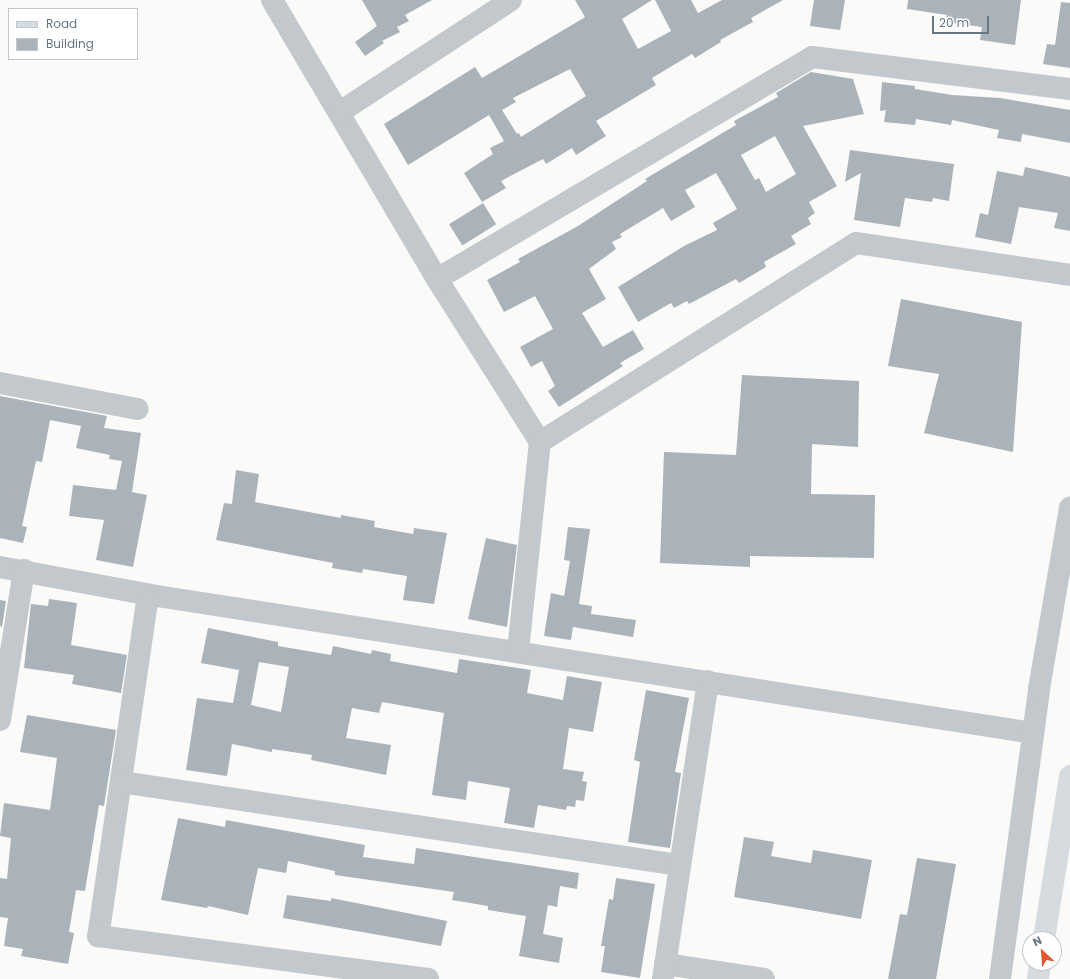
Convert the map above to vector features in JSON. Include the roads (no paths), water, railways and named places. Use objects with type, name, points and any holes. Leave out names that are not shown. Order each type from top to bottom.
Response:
[{"type":"main road","points":[[1045,931],[1070,776]]},
{"type":"street","points":[[272,0],[340,112],[437,279],[540,442],[518,651]]},
{"type":"street","points":[[340,112],[511,0]]},
{"type":"street","points":[[437,279],[812,57],[1070,89]]},
{"type":"street","points":[[540,442],[856,243],[1070,275]]},
{"type":"street","points":[[0,383],[138,409]]},
{"type":"street","points":[[1000,979],[1033,733],[1070,508]]},
{"type":"street","points":[[0,567],[24,570],[148,595],[518,651],[1033,733]]},
{"type":"street","points":[[0,720],[24,570]]},
{"type":"street","points":[[148,595],[98,936],[428,979]]},
{"type":"street","points":[[708,681],[664,971],[764,979]]},
{"type":"street","points":[[121,782],[680,865]]}]
